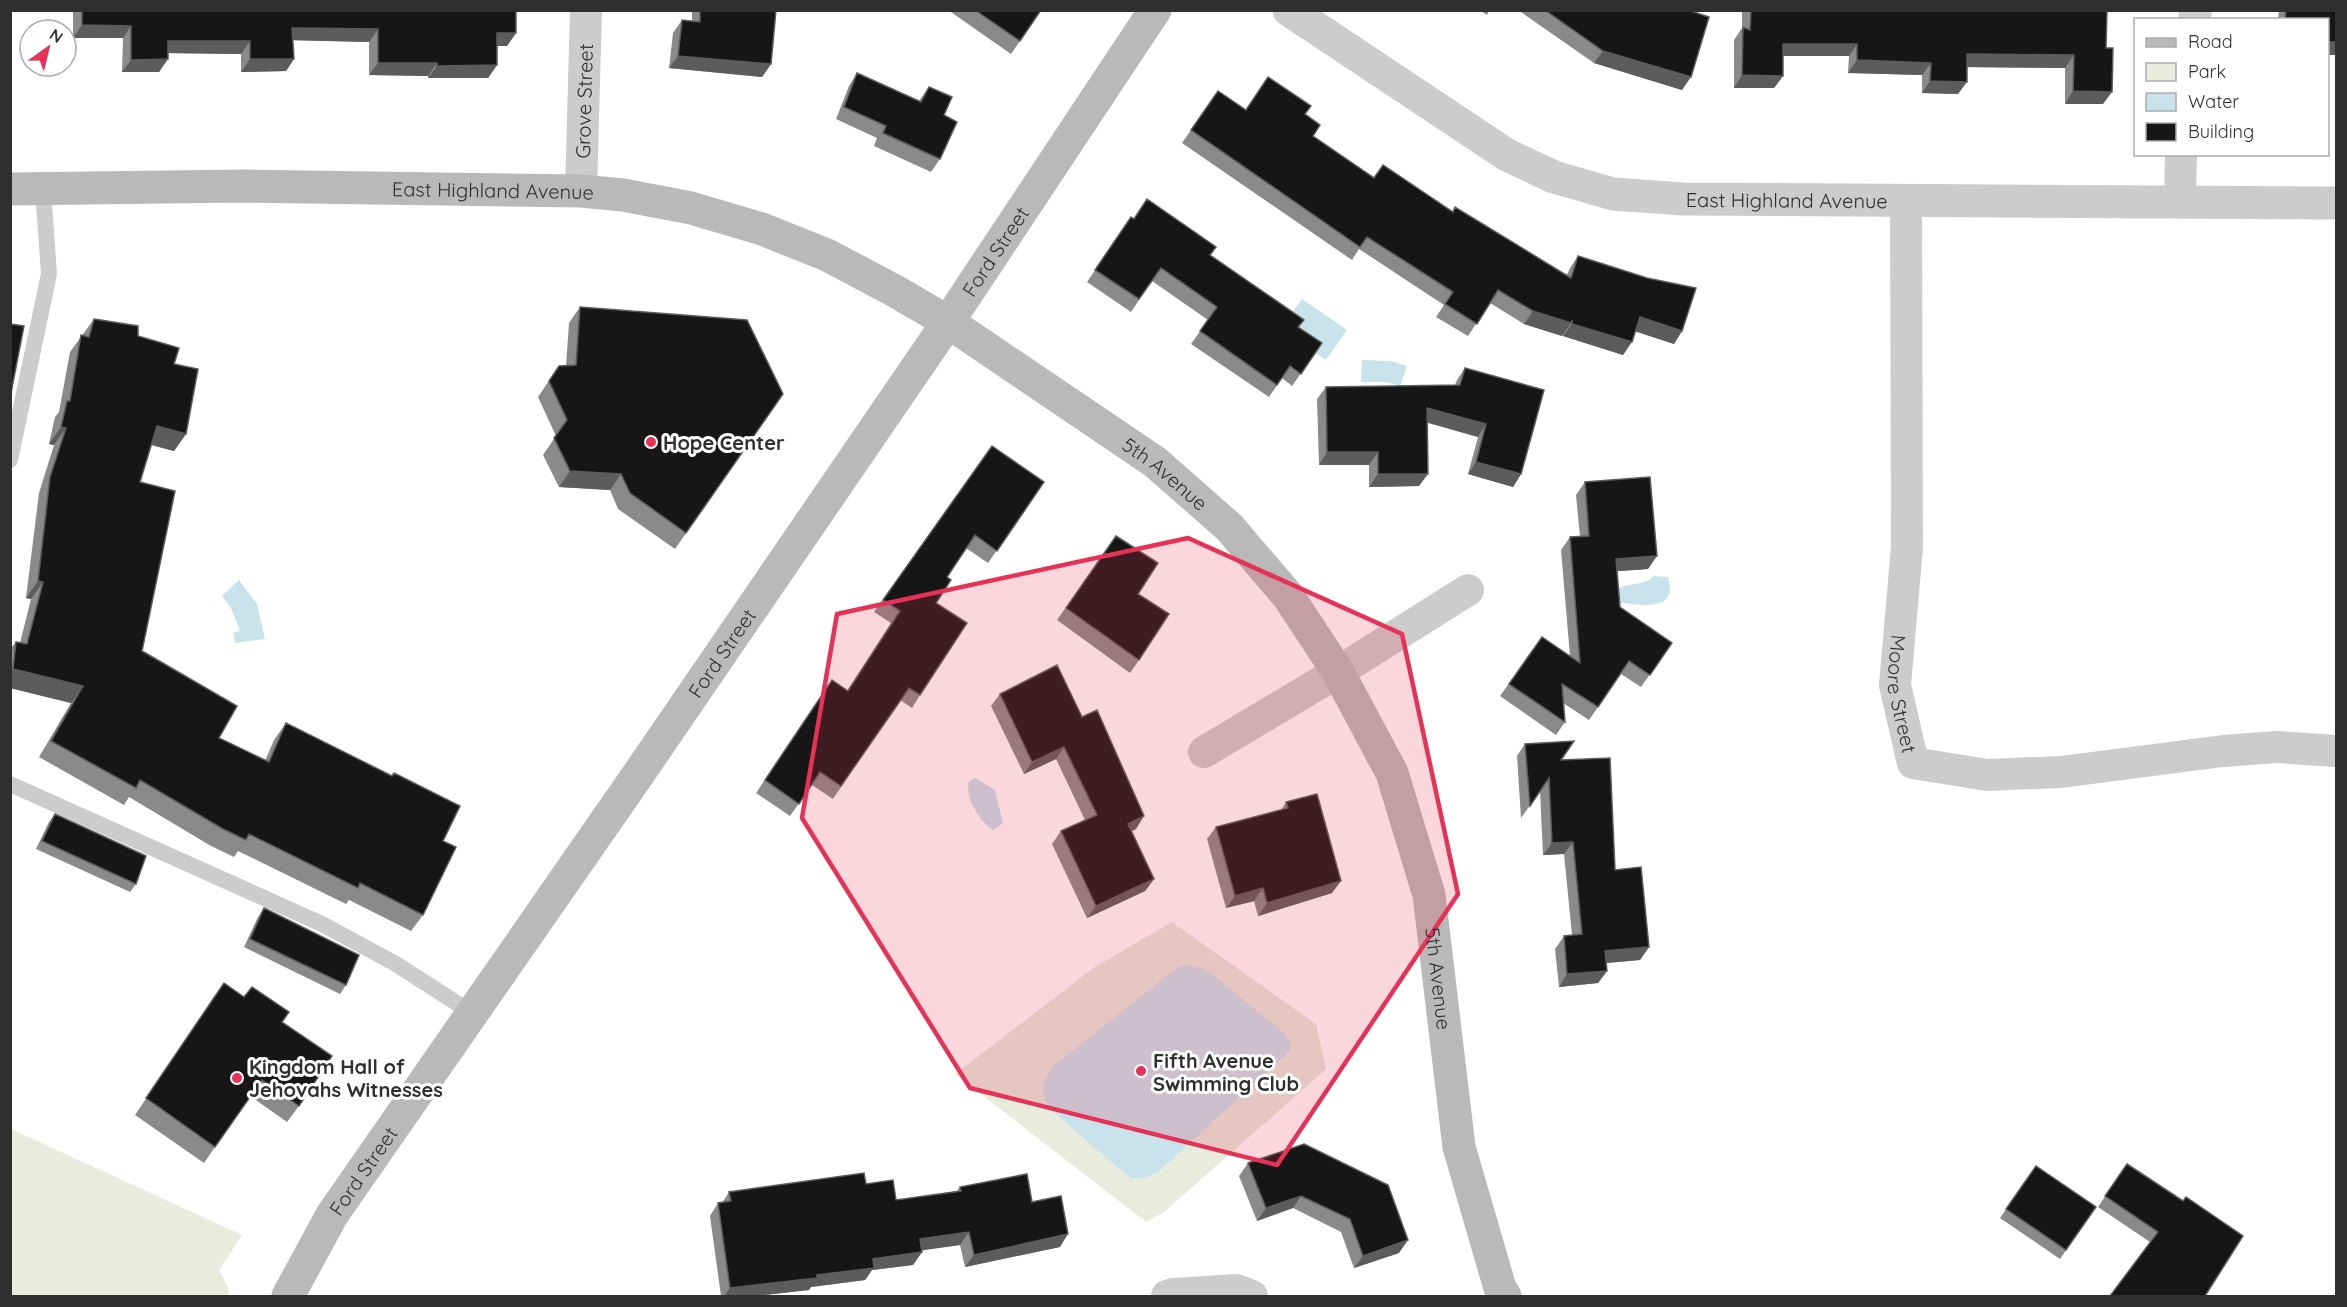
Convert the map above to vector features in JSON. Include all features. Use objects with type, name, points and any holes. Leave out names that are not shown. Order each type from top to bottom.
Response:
[{"type":"main road","name":"Ford Street","points":[[288,1296],[332,1215],[642,769],[948,322],[1155,10]]},
{"type":"main road","name":"East Highland Avenue","points":[[10,189],[244,186],[580,191],[623,195],[691,208],[762,229],[827,255],[948,322]]},
{"type":"main road","name":"5th Avenue","points":[[948,322],[1155,462],[1229,527],[1287,596],[1338,672],[1392,773],[1429,895],[1459,1147],[1500,1288],[1505,1296]]},
{"type":"street","name":"Grove Street","points":[[580,191],[586,10]]},
{"type":"street","name":"East Highland Avenue","points":[[1288,10],[1507,155],[1564,180],[1613,194],[1683,199],[2337,203]]},
{"type":"street","points":[[2180,201],[2181,156]]},
{"type":"street","name":"Moore Street","points":[[1906,200],[1907,547],[1895,685],[1913,763],[1987,775],[2061,772],[2244,749],[2277,747],[2337,751]]},
{"type":"street","points":[[1204,752],[1338,672],[1468,590]]},
{"type":"street","points":[[1167,1296],[1237,1290],[1252,1296]]},
{"type":"lane","points":[[10,460],[49,274],[43,190]]},
{"type":"lane","points":[[10,784],[322,924],[396,964],[472,1013]]},
{"type":"highlighted area","points":[[1188,538],[1402,634],[1458,894],[1277,1165],[970,1088],[802,818],[837,614]]},
{"type":"green space","name":"Fifth Avenue Swimming Club","points":[[1172,922],[1316,1024],[1326,1069],[1164,1212],[1146,1222],[955,1074],[1095,967]]},
{"type":"green space","points":[[11,1129],[242,1235],[219,1270],[229,1289],[228,1296],[11,1296]]},
{"type":"water","points":[[1302,299],[1347,330],[1326,360],[1314,352],[1321,342],[1288,319]]},
{"type":"water","points":[[1362,360],[1391,361],[1407,366],[1400,386],[1387,382],[1361,382]]},
{"type":"water","points":[[1653,576],[1668,577],[1670,588],[1664,601],[1648,605],[1621,603],[1618,598],[1618,589],[1646,581]]},
{"type":"water","points":[[239,580],[257,604],[265,639],[235,643],[233,633],[240,631],[231,608],[222,596]]},
{"type":"water","points":[[975,778],[995,790],[1003,823],[993,830],[983,822],[971,801],[969,781]]},
{"type":"water","points":[[1189,965],[1212,974],[1283,1032],[1290,1041],[1290,1051],[1158,1172],[1146,1178],[1131,1178],[1048,1107],[1043,1091],[1044,1082],[1051,1068],[1179,966]]},
{"type":"building","points":[[82,10],[516,10],[516,33],[497,33],[497,65],[437,66],[437,63],[378,63],[378,29],[292,28],[294,59],[250,59],[250,41],[168,41],[168,59],[131,60],[131,26],[82,25]]},
{"type":"building","points":[[700,10],[776,10],[771,64],[678,56],[682,20],[700,22]]},
{"type":"building","points":[[975,10],[1041,10],[1020,41]]},
{"type":"building","points":[[1545,10],[1688,10],[1709,17],[1691,77],[1603,51]]},
{"type":"building","points":[[1751,10],[2107,10],[2106,48],[2113,48],[2112,92],[2073,91],[2074,55],[1967,54],[1967,82],[1930,81],[1931,63],[1857,60],[1857,44],[1783,44],[1783,76],[1742,75],[1743,27],[1750,30]]},
{"type":"building","points":[[2286,10],[2337,10],[2337,42],[2329,42],[2329,18],[2285,18]]},
{"type":"building","points":[[857,73],[921,102],[929,87],[952,97],[944,115],[957,122],[940,159],[883,133],[886,126],[844,107]]},
{"type":"building","points":[[1268,77],[1311,106],[1305,114],[1320,125],[1313,136],[1374,178],[1383,165],[1453,212],[1455,207],[1571,278],[1578,256],[1647,278],[1696,288],[1682,331],[1640,317],[1632,342],[1572,324],[1572,320],[1571,323],[1533,311],[1498,290],[1477,324],[1445,304],[1453,292],[1367,237],[1360,247],[1191,130],[1218,91],[1246,110]]},
{"type":"building","points":[[1147,199],[1216,247],[1210,255],[1304,320],[1298,327],[1322,343],[1301,374],[1290,366],[1277,385],[1200,331],[1217,307],[1161,268],[1139,299],[1095,270],[1131,217],[1134,219]]},
{"type":"building","name":"Hope Center","points":[[580,307],[747,320],[783,394],[686,533],[630,493],[621,474],[570,471],[554,438],[567,420],[549,381],[559,366],[576,365]]},
{"type":"building","points":[[94,319],[138,326],[138,336],[179,348],[174,364],[198,369],[186,434],[157,426],[140,482],[175,491],[142,651],[237,706],[219,738],[269,762],[286,723],[392,776],[394,773],[460,806],[443,841],[456,847],[423,915],[360,883],[358,888],[249,834],[246,840],[140,780],[136,788],[51,741],[83,686],[13,669],[16,642],[27,644],[43,582],[38,581],[50,477],[66,428],[61,427],[67,401],[70,401],[81,335],[89,337]]},
{"type":"building","points":[[10,324],[24,326],[10,398]]},
{"type":"building","points":[[1465,368],[1544,390],[1521,474],[1476,462],[1486,424],[1427,408],[1428,474],[1378,474],[1378,452],[1327,452],[1326,387],[1460,385]]},
{"type":"building","points":[[992,446],[1044,482],[997,551],[975,535],[947,577],[951,580],[936,603],[967,623],[920,695],[909,688],[841,786],[820,772],[799,804],[765,780],[832,680],[848,691],[900,611],[883,600]]},
{"type":"building","points":[[1650,477],[1657,556],[1616,559],[1620,607],[1672,643],[1650,675],[1629,661],[1598,707],[1562,684],[1565,722],[1509,684],[1542,637],[1580,663],[1570,537],[1589,536],[1585,482]]},
{"type":"building","points":[[1116,536],[1158,563],[1138,594],[1169,614],[1139,660],[1066,608]]},
{"type":"building","points":[[1057,665],[1082,717],[1097,710],[1144,816],[1128,824],[1154,879],[1096,906],[1061,831],[1097,815],[1064,747],[1032,762],[1000,694]]},
{"type":"building","points":[[1574,741],[1561,760],[1610,758],[1615,870],[1641,867],[1649,947],[1605,951],[1607,971],[1567,974],[1564,936],[1582,934],[1573,842],[1552,843],[1549,778],[1530,806],[1525,744]]},
{"type":"building","points":[[1317,794],[1341,881],[1267,903],[1263,888],[1235,896],[1216,827],[1288,808],[1286,802]]},
{"type":"building","points":[[55,814],[146,856],[136,884],[42,841]]},
{"type":"building","points":[[264,908],[359,955],[346,985],[250,939]]},
{"type":"building","name":"Kingdom Hall of Jehovahs Witnesses","points":[[224,983],[244,997],[252,987],[289,1012],[282,1022],[332,1056],[299,1106],[262,1080],[215,1147],[146,1098]]},
{"type":"building","points":[[1304,1144],[1388,1185],[1408,1240],[1363,1256],[1350,1219],[1301,1196],[1266,1208],[1248,1163]]},
{"type":"building","points":[[2127,1164],[2183,1201],[2186,1197],[2243,1236],[2205,1296],[2110,1296],[2158,1232],[2105,1196]]},
{"type":"building","points":[[2036,1166],[2096,1207],[2066,1250],[2006,1209]]},
{"type":"building","points":[[864,1173],[866,1184],[893,1180],[896,1200],[961,1191],[960,1187],[1027,1174],[1032,1202],[1061,1196],[1068,1234],[974,1255],[969,1232],[920,1239],[922,1252],[873,1259],[874,1268],[817,1275],[817,1278],[730,1288],[718,1203],[731,1201],[729,1192]]},
{"type":"place","name":"Hope Center","points":[[651,442]]},
{"type":"place","name":"Fifth Avenue Swimming Club","points":[[1141,1071]]},
{"type":"place","name":"Kingdom Hall of Jehovahs Witnesses","points":[[237,1078]]}]
